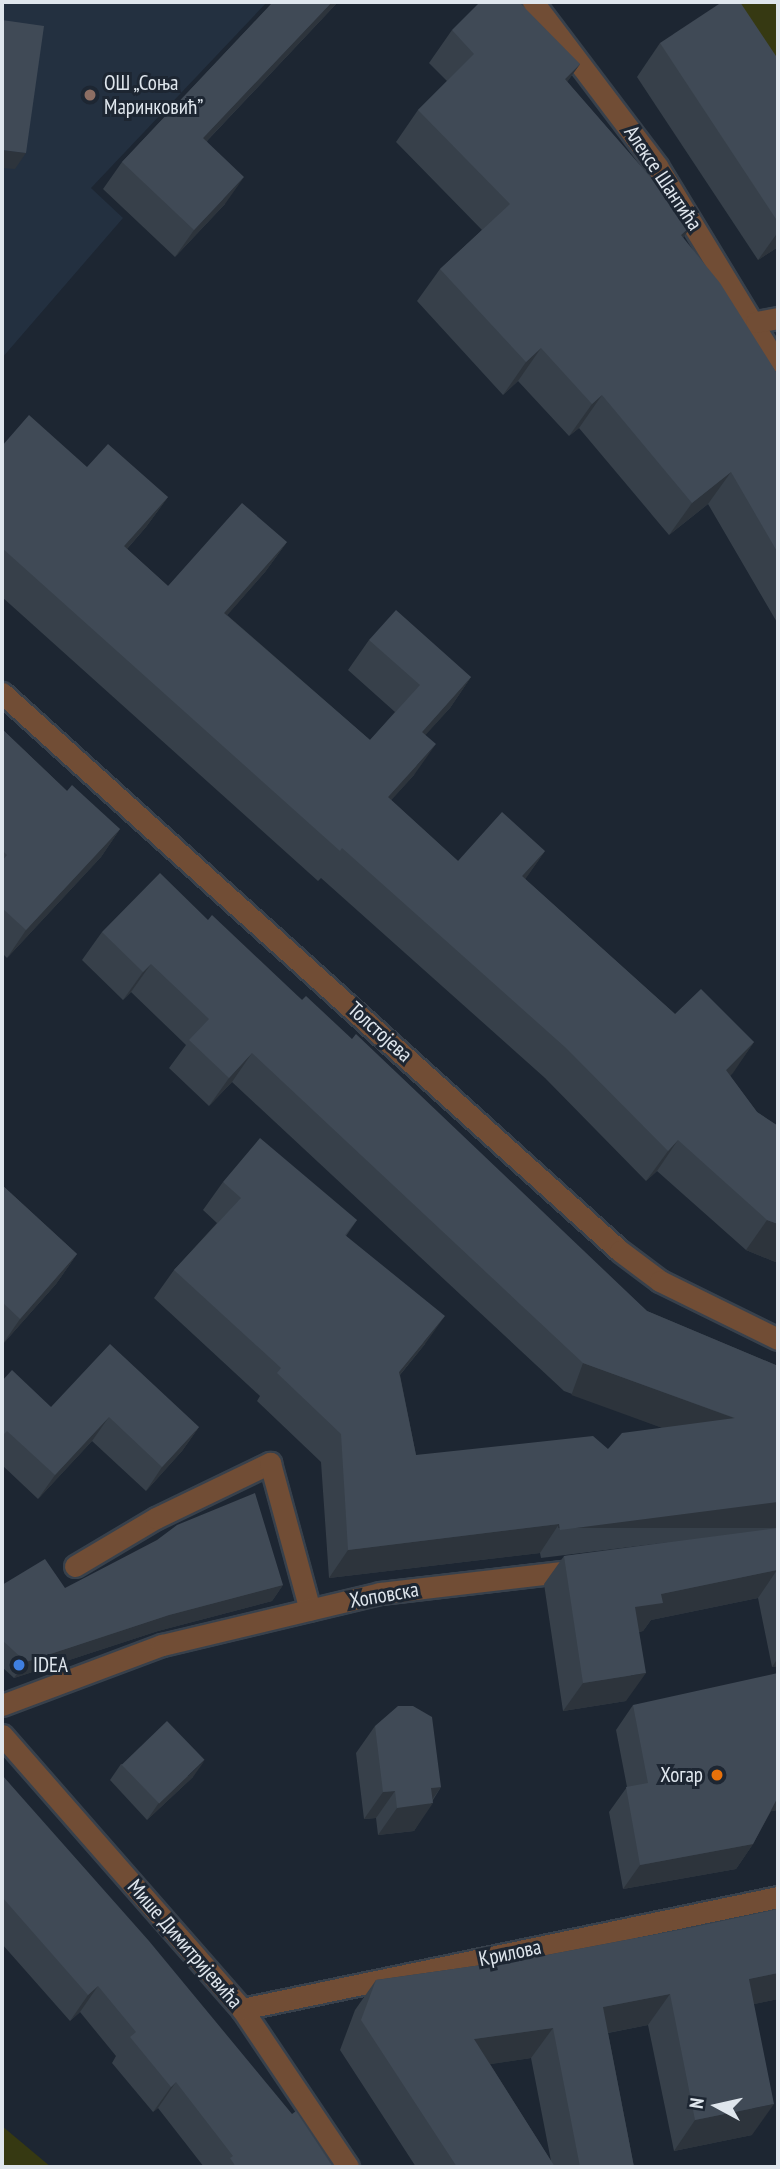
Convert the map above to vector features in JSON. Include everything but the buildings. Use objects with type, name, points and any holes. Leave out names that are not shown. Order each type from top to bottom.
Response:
[{"type":"street","name":"Алексе Шантића","points":[[533,2],[657,166],[756,322],[778,365]]},
{"type":"street","points":[[756,322],[778,318]]},
{"type":"street","name":"Толстојева","points":[[2,694],[620,1251],[660,1281],[778,1339]]},
{"type":"street","points":[[75,1566],[156,1518],[270,1464],[310,1610]]},
{"type":"street","name":"Хоповска","points":[[2,1705],[162,1644],[380,1593],[607,1566]]},
{"type":"street","name":"Мише Димитријевића","points":[[2,1735],[242,2009],[348,2167]]},
{"type":"street","name":"Крилова","points":[[242,2009],[778,1897]]},
{"type":"shaded area","name":"ОШ „Соња Маринковић”","points":[[2,2],[267,2],[91,188],[123,218],[2,358]]},
{"type":"green space","points":[[743,2],[778,2],[778,107],[721,19]]},
{"type":"green space","points":[[2,2126],[51,2167],[2,2167]]},
{"type":"place","name":"ОШ „Соња Маринковић”","points":[[90,95]]},
{"type":"place","name":"IDEA","points":[[19,1665]]},
{"type":"place","name":"Хогар","points":[[717,1775]]}]
